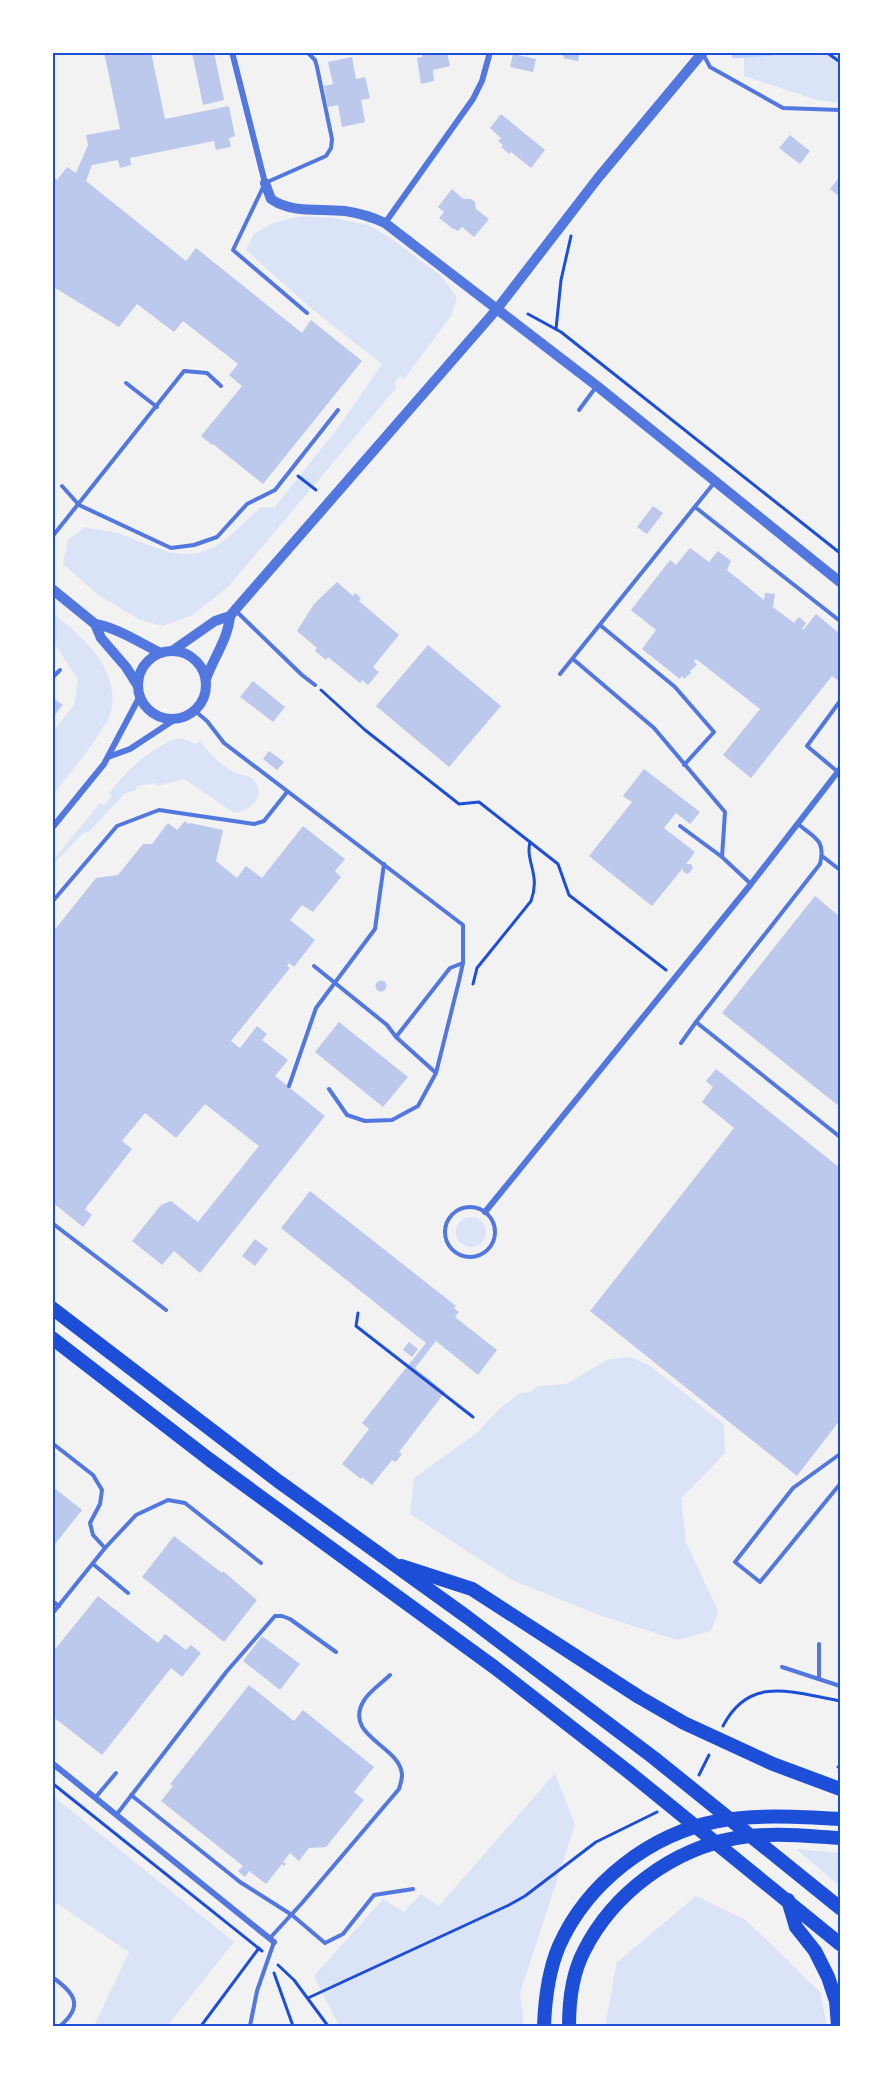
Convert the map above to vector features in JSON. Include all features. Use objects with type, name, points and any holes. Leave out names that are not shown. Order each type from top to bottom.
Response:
[{"type":"highway","points":[[52,1308],[268,1474],[467,1617],[654,1758],[840,1908]]},
{"type":"highway","points":[[52,1338],[210,1460],[461,1642],[630,1773],[840,1944]]},
{"type":"highway","points":[[387,1561],[472,1589],[684,1724],[773,1764],[840,1790]]},
{"type":"highway","points":[[544,2026],[550,1974],[559,1947],[572,1922],[611,1875],[636,1856],[665,1838],[716,1821],[765,1816],[840,1819]]},
{"type":"highway","points":[[570,2026],[569,2006],[574,1979],[583,1953],[614,1907],[650,1875],[693,1850],[734,1838],[759,1834],[840,1838]]},
{"type":"highway","points":[[788,1900],[796,1927],[814,1951],[828,1977],[836,2001],[838,2026]]},
{"type":"street","points":[[232,52],[271,199],[286,207],[344,211],[361,214],[385,223],[597,386],[840,582]]},
{"type":"street","points":[[385,223],[473,99],[482,81],[490,52]]},
{"type":"street","points":[[52,828],[108,757],[139,691],[139,675],[144,666],[152,658],[167,652],[215,621],[233,613],[496,309],[598,178],[703,53]]},
{"type":"street","points":[[52,589],[95,624],[101,638],[126,667],[145,706],[162,718],[174,720]]},
{"type":"street","points":[[108,757],[136,746],[174,720],[195,711],[202,704],[206,694],[206,679],[214,657],[228,632],[233,613]]},
{"type":"street","points":[[95,624],[109,626],[122,634],[167,652],[183,652],[193,657],[200,665],[206,679]]},
{"type":"street","points":[[485,1212],[751,884],[839,771]]},
{"type":"street","points":[[52,1763],[272,1940]]},
{"type":"lane","points":[[307,52],[315,60],[317,67],[332,139],[331,148],[326,156],[265,183],[233,250],[307,313]]},
{"type":"lane","points":[[703,53],[710,67],[783,108],[840,110]]},
{"type":"lane","points":[[52,537],[184,371],[207,373],[221,386]]},
{"type":"lane","points":[[126,383],[157,407]]},
{"type":"lane","points":[[579,410],[597,386]]},
{"type":"lane","points":[[62,486],[79,505],[171,548],[194,546],[217,537],[247,504],[275,490],[338,410]]},
{"type":"lane","points":[[560,674],[715,481]]},
{"type":"lane","points":[[695,507],[840,621]]},
{"type":"lane","points":[[233,613],[315,685]]},
{"type":"lane","points":[[600,625],[675,687],[714,732],[684,765]]},
{"type":"lane","points":[[573,659],[654,728],[725,812],[722,857]]},
{"type":"lane","points":[[52,678],[60,670]]},
{"type":"lane","points":[[839,771],[807,746],[840,701]]},
{"type":"lane","points":[[195,711],[207,721],[224,743],[463,925],[463,963],[436,1073],[418,1106],[392,1120],[365,1121],[347,1114],[329,1089]]},
{"type":"lane","points":[[52,902],[117,826],[159,810],[254,824],[264,821],[287,792]]},
{"type":"lane","points":[[681,1043],[820,864],[823,850],[819,840],[798,824]]},
{"type":"lane","points":[[681,826],[722,857],[751,884]]},
{"type":"lane","points":[[822,855],[840,870]]},
{"type":"lane","points":[[288,1086],[316,1008],[375,929],[384,864]]},
{"type":"lane","points":[[396,1037],[450,968],[463,963]]},
{"type":"lane","points":[[314,966],[387,1025],[396,1037],[436,1073]]},
{"type":"lane","points":[[696,1022],[840,1137]]},
{"type":"lane","points":[[463,1208],[485,1212],[490,1218],[495,1233],[490,1247],[484,1253],[469,1257],[455,1252],[449,1246],[445,1231],[450,1217],[463,1208]]},
{"type":"lane","points":[[52,1223],[166,1310]]},
{"type":"lane","points":[[52,1443],[93,1475],[102,1490],[100,1504],[90,1522],[93,1535],[105,1548]]},
{"type":"lane","points":[[840,1454],[793,1488],[735,1562],[760,1582],[840,1484]]},
{"type":"lane","points":[[52,1614],[105,1548],[136,1515],[168,1500],[185,1503],[261,1563]]},
{"type":"lane","points":[[93,1564],[128,1593]]},
{"type":"lane","points":[[52,1601],[59,1606]]},
{"type":"lane","points":[[117,1814],[227,1671],[275,1617],[282,1616],[290,1619],[336,1652]]},
{"type":"lane","points":[[819,1644],[819,1679]]},
{"type":"lane","points":[[782,1667],[840,1686]]},
{"type":"lane","points":[[250,2026],[257,1991],[269,1957],[272,1940],[399,1789],[402,1776],[399,1763],[361,1727],[360,1716],[363,1701],[390,1675]]},
{"type":"lane","points":[[95,1798],[116,1773]]},
{"type":"lane","points":[[131,1795],[240,1882],[292,1915],[325,1943],[343,1934],[374,1895],[413,1889]]},
{"type":"lane","points":[[52,1977],[66,1987],[74,2001],[71,2014],[60,2026]]},
{"type":"path","points":[[826,52],[840,62]]},
{"type":"path","points":[[556,329],[561,280],[573,232]]},
{"type":"path","points":[[527,314],[556,329],[840,553]]},
{"type":"path","points":[[301,479],[316,490]]},
{"type":"path","points":[[315,685],[365,730],[459,804],[479,802],[558,864],[569,895],[676,977]]},
{"type":"path","points":[[473,984],[477,968],[531,901],[535,890],[535,874],[528,850],[530,842]]},
{"type":"path","points":[[358,1313],[357,1326],[473,1418]]},
{"type":"path","points":[[722,1728],[731,1711],[741,1702],[751,1695],[763,1692],[792,1693],[840,1701]]},
{"type":"path","points":[[696,1783],[709,1755]]},
{"type":"path","points":[[52,1783],[259,1948],[294,1980],[328,2026]]},
{"type":"path","points":[[308,1998],[509,1905],[525,1896],[596,1842],[663,1809]]},
{"type":"path","points":[[201,2026],[259,1948]]},
{"type":"path","points":[[269,1957],[293,2026]]},
{"type":"shaded area","points":[[744,53],[840,53],[840,103],[817,100],[744,76]]},
{"type":"shaded area","points":[[301,216],[334,218],[368,225],[393,240],[440,275],[457,297],[451,316],[404,379],[400,376],[394,383],[397,387],[229,586],[193,615],[163,626],[140,620],[97,594],[63,564],[68,540],[85,527],[121,534],[160,549],[183,554],[207,550],[219,544],[261,507],[274,508],[337,429],[382,364],[313,310],[246,250],[254,234],[273,223]]},
{"type":"shaded area","points":[[53,613],[77,633],[98,657],[111,684],[113,700],[107,722],[53,795],[53,731],[74,705],[78,680],[53,641]]},
{"type":"shaded area","points":[[179,738],[195,744],[200,741],[226,767],[238,774],[250,777],[258,788],[256,800],[252,805],[241,812],[234,813],[184,779],[157,786],[156,783],[137,786],[136,790],[124,794],[90,831],[83,833],[53,865],[53,860],[100,803],[104,805],[112,796],[109,793],[124,776],[149,753]]},
{"type":"shaded area","points":[[471,1217],[482,1221],[486,1232],[482,1243],[471,1247],[460,1243],[456,1232],[460,1221]]},
{"type":"shaded area","points":[[631,1357],[650,1366],[724,1424],[725,1453],[681,1499],[686,1542],[718,1611],[711,1631],[677,1640],[599,1615],[512,1580],[410,1514],[414,1478],[478,1432],[499,1409],[520,1393],[531,1392],[538,1386],[566,1384],[609,1359]]},
{"type":"shaded area","points":[[555,1773],[575,1825],[520,1993],[524,2026],[339,2026],[314,1976],[383,1899],[404,1912],[421,1894],[439,1906]]},
{"type":"shaded area","points":[[53,1796],[234,1942],[167,2026],[94,2026],[129,1952],[53,1901]]},
{"type":"shaded area","points":[[796,1849],[840,1853],[840,1886]]},
{"type":"shaded area","points":[[696,1896],[746,1920],[820,1992],[827,2026],[605,2026],[617,1962]]},
{"type":"building","points":[[104,52],[151,52],[165,119],[229,106],[235,136],[229,138],[231,147],[216,150],[214,141],[130,158],[131,165],[120,168],[118,160],[92,165],[86,181],[186,261],[196,248],[302,333],[311,320],[362,361],[263,484],[201,436],[242,386],[229,375],[238,364],[183,321],[174,332],[137,304],[119,327],[52,286],[52,176],[57,180],[67,167],[76,173],[88,145],[86,135],[120,129]]},
{"type":"building","points":[[192,52],[214,52],[224,100],[203,105]]},
{"type":"building","points":[[422,52],[447,52],[450,66],[433,70],[434,81],[421,84],[417,58],[422,57]]},
{"type":"building","points":[[553,52],[580,52],[578,61],[563,58],[564,56]]},
{"type":"building","points":[[513,54],[536,59],[533,72],[510,67]]},
{"type":"building","points":[[352,57],[356,79],[365,77],[370,98],[361,100],[365,122],[342,127],[338,105],[328,107],[324,86],[333,84],[328,62]]},
{"type":"building","points":[[501,114],[545,150],[531,168],[501,147],[503,145],[498,141],[501,138],[490,128]]},
{"type":"building","points":[[790,135],[810,151],[800,164],[779,148]]},
{"type":"building","points":[[840,176],[840,197],[830,189]]},
{"type":"building","points":[[452,189],[463,199],[471,199],[475,202],[476,209],[489,219],[474,237],[462,227],[458,231],[439,218],[444,212],[438,207]]},
{"type":"building","points":[[653,506],[663,513],[647,534],[637,527]]},
{"type":"building","points":[[690,548],[709,562],[718,551],[731,561],[727,570],[764,600],[765,593],[775,594],[773,607],[794,623],[799,617],[806,623],[803,630],[816,614],[840,634],[840,682],[832,676],[751,778],[723,755],[760,709],[696,659],[694,661],[697,665],[690,671],[691,673],[684,679],[682,676],[680,679],[642,649],[656,630],[631,610],[670,560],[676,565]]},
{"type":"building","points":[[337,582],[353,596],[355,593],[361,598],[359,601],[399,635],[373,667],[379,672],[368,685],[362,680],[360,683],[328,657],[326,660],[315,651],[317,648],[297,631],[314,604]]},
{"type":"building","points":[[428,645],[501,706],[449,767],[376,706]]},
{"type":"building","points":[[253,681],[285,707],[273,722],[240,697]]},
{"type":"building","points":[[52,697],[63,705],[52,718]]},
{"type":"building","points":[[269,751],[284,762],[277,770],[263,759]]},
{"type":"building","points":[[644,769],[700,812],[690,824],[676,813],[664,828],[695,852],[686,864],[691,864],[693,868],[688,874],[683,872],[683,868],[652,906],[589,856],[632,802],[623,796]]},
{"type":"building","points":[[185,821],[188,824],[223,830],[216,861],[237,878],[246,866],[262,878],[303,826],[345,859],[335,871],[341,877],[313,912],[302,905],[290,920],[315,940],[294,967],[289,963],[287,966],[290,968],[231,1041],[240,1048],[257,1026],[267,1034],[262,1040],[288,1060],[275,1076],[325,1116],[200,1273],[174,1251],[162,1265],[132,1241],[161,1205],[171,1201],[198,1222],[259,1146],[205,1104],[176,1138],[145,1113],[122,1141],[132,1149],[85,1209],[92,1215],[83,1227],[52,1202],[52,933],[96,878],[118,875],[143,844],[152,844],[168,823],[177,830]]},
{"type":"building","points":[[815,896],[840,917],[840,1107],[722,1013]]},
{"type":"building","points":[[381,980],[387,986],[381,992],[375,986]]},
{"type":"building","points":[[339,1022],[408,1077],[383,1107],[315,1052]]},
{"type":"building","points":[[716,1069],[840,1168],[840,1420],[797,1476],[590,1311],[734,1128],[702,1102],[713,1087],[706,1081]]},
{"type":"building","points":[[310,1191],[456,1306],[454,1308],[459,1312],[455,1317],[497,1350],[478,1375],[436,1341],[415,1368],[445,1392],[399,1452],[402,1454],[396,1462],[392,1460],[372,1485],[342,1464],[369,1429],[362,1423],[426,1343],[281,1228]]},
{"type":"building","points":[[255,1239],[268,1249],[255,1266],[242,1256]]},
{"type":"building","points":[[409,1342],[418,1349],[412,1357],[403,1350]]},
{"type":"building","points":[[52,1486],[82,1510],[52,1548]]},
{"type":"building","points":[[174,1536],[222,1573],[223,1571],[257,1600],[224,1642],[142,1577]]},
{"type":"building","points":[[98,1596],[158,1643],[165,1634],[186,1650],[191,1645],[201,1653],[182,1677],[171,1668],[102,1755],[52,1716],[52,1653]]},
{"type":"building","points":[[262,1636],[300,1664],[280,1690],[243,1661]]},
{"type":"building","points":[[249,1685],[294,1721],[303,1710],[374,1767],[354,1792],[364,1800],[326,1847],[309,1848],[299,1861],[290,1853],[283,1862],[286,1864],[284,1866],[282,1864],[266,1884],[249,1871],[245,1877],[238,1871],[243,1866],[161,1801],[173,1786],[170,1784]]},
{"type":"waterway","points":[[734,56],[787,52]]}]
